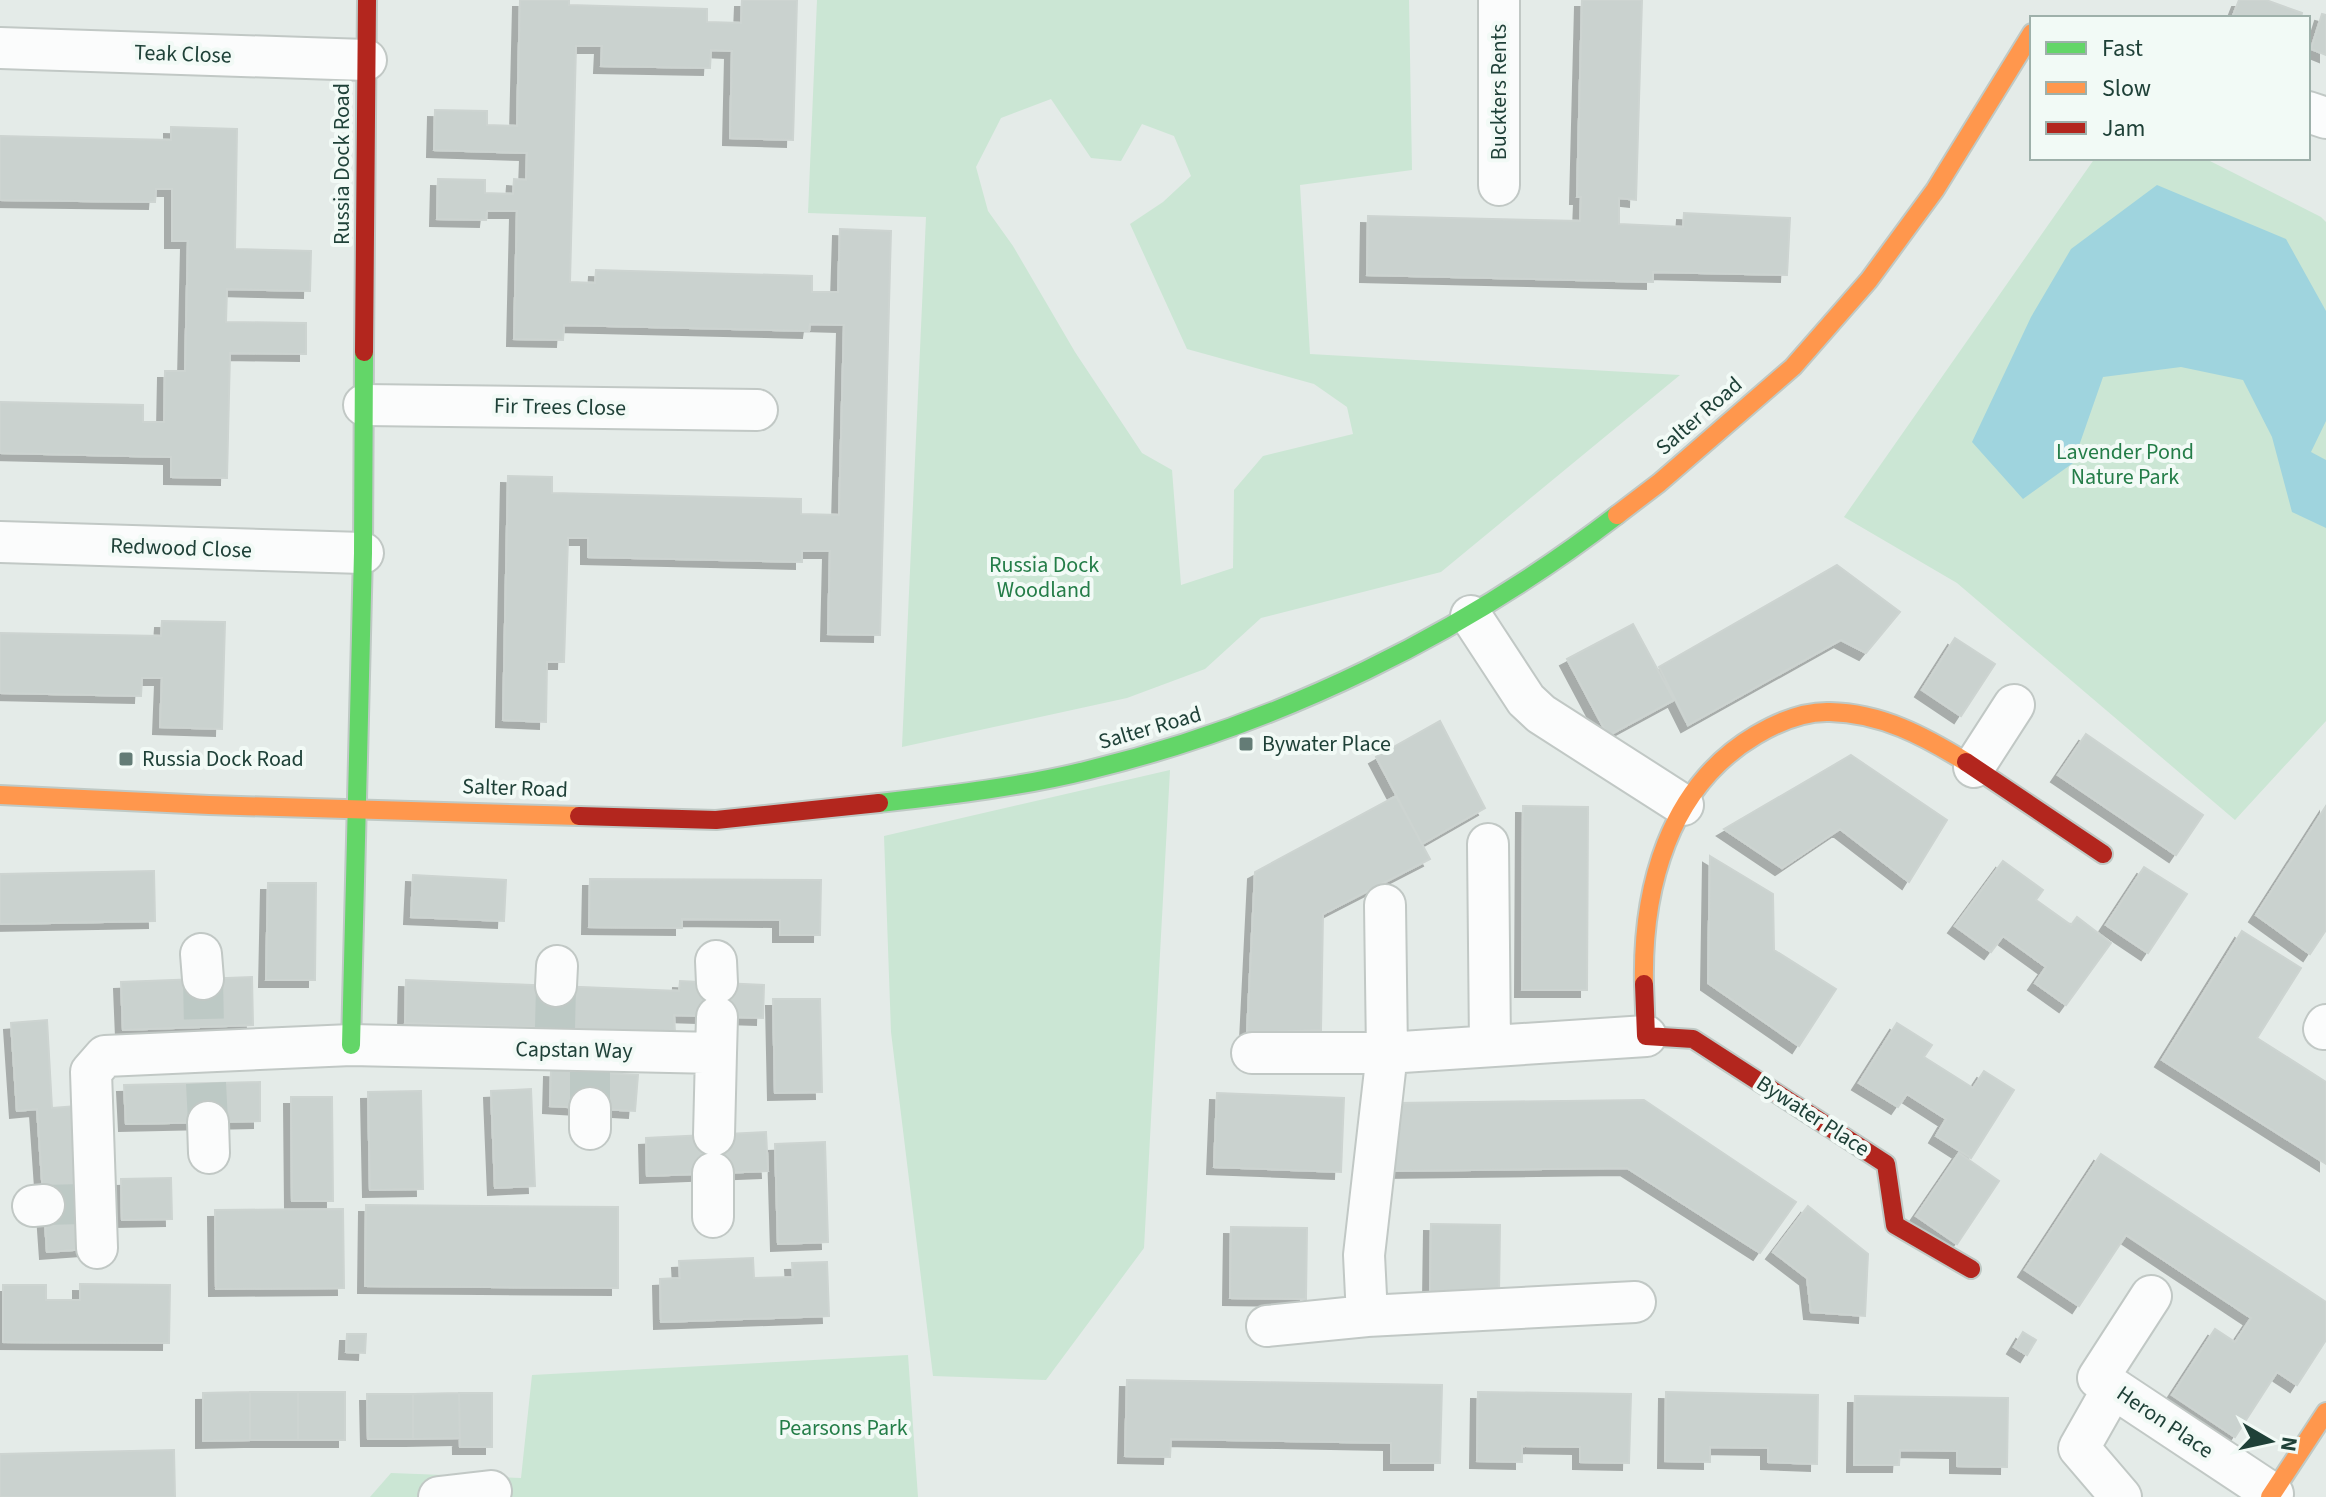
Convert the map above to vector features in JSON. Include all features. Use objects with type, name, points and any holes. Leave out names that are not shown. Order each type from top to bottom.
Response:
[{"type":"street","name":"Russia Dock Road","points":[[357,808],[363,553],[367,0]]},
{"type":"street","name":"Buckters Rents","points":[[1499,0],[1499,185]]},
{"type":"street","name":"Salter Road","points":[[0,795],[716,820],[951,795],[1089,770],[1217,733],[1319,692],[1471,616],[1569,552],[1659,483],[1793,367],[1869,280],[1935,190],[2030,36]]},
{"type":"street","name":"Teak Close","points":[[0,48],[366,60]]},
{"type":"street","name":"Fir Trees Close","points":[[364,405],[757,410]]},
{"type":"street","name":"Redwood Close","points":[[0,542],[363,553]]},
{"type":"street","points":[[1471,616],[1526,700],[1541,714],[1683,805]]},
{"type":"street","points":[[1974,767],[2014,705]]},
{"type":"street","points":[[1646,1036],[1643,966],[1647,907],[1661,850],[1683,805],[1716,765],[1759,731],[1803,714],[1838,712],[1883,720],[1919,734],[1974,767],[2103,854]]},
{"type":"street","points":[[351,1045],[357,808]]},
{"type":"street","points":[[1488,844],[1490,1046]]},
{"type":"street","points":[[1367,1316],[1364,1255],[1387,1053],[1385,905]]},
{"type":"street","name":"Capstan Way","points":[[97,1248],[64,1204],[91,1072],[105,1056],[351,1045],[578,1073],[716,1003],[713,1217]]},
{"type":"street","name":"Bywater Place","points":[[1252,1053],[1387,1053],[1646,1036],[1693,1039],[1886,1164],[1895,1225],[1971,1269]]},
{"type":"street","name":"Heron Place","points":[[2151,1296],[2098,1378],[2272,1496]]},
{"type":"street","points":[[1267,1326],[1367,1316],[1635,1302]]},
{"type":"street","points":[[2113,1388],[2079,1448],[2121,1497]]},
{"type":"street","points":[[2272,1496],[2314,1457],[2326,1412]]},
{"type":"street","points":[[439,1497],[491,1491]]},
{"type":"green space","name":"Russia Dock Woodland","points":[[817,0],[1409,0],[1412,170],[1300,185],[1310,354],[1680,375],[1441,572],[1261,618],[1205,669],[1127,698],[902,747],[926,217],[808,213]],"holes":[[[1051,99],[1091,158],[1121,161],[1142,124],[1174,136],[1191,176],[1163,202],[1130,224],[1187,349],[1314,384],[1347,407],[1353,434],[1263,456],[1234,490],[1233,568],[1181,585],[1172,470],[1142,453],[1075,352],[1013,246],[988,211],[976,167],[1001,118]]]},
{"type":"green space","name":"Lavender Pond Nature Park","points":[[2094,160],[2208,160],[2326,222],[2326,721],[2235,820],[1957,583],[1844,517]]},
{"type":"green space","points":[[1170,770],[1144,1248],[1046,1380],[933,1376],[891,1032],[884,836]]},
{"type":"green space","name":"Pearsons Park","points":[[908,1355],[918,1497],[370,1497],[391,1473],[521,1478],[532,1375]]},
{"type":"water","points":[[2157,185],[2286,239],[2326,311],[2326,421],[2311,452],[2326,460],[2326,528],[2292,512],[2272,437],[2243,380],[2181,367],[2103,377],[2073,463],[2023,499],[1972,442],[2031,317],[2071,249]]},
{"type":"building","points":[[520,0],[569,0],[569,5],[707,9],[707,22],[741,23],[742,0],[797,0],[793,140],[730,138],[732,51],[711,50],[710,68],[601,66],[602,46],[576,46],[570,282],[595,283],[596,270],[812,276],[812,292],[838,292],[840,229],[891,231],[880,635],[828,634],[830,551],[802,551],[802,562],[588,557],[588,538],[568,538],[564,662],[547,662],[546,722],[503,720],[508,476],[552,477],[552,493],[801,499],[801,514],[839,515],[844,325],[810,324],[809,331],[564,325],[563,340],[514,339],[517,211],[487,211],[486,220],[437,219],[438,179],[485,180],[485,193],[513,194],[514,179],[526,180],[527,153],[434,150],[435,110],[487,111],[487,125],[517,126]]},
{"type":"building","points":[[1582,0],[1642,0],[1636,200],[1619,198],[1619,224],[1683,227],[1684,213],[1790,218],[1787,275],[1653,272],[1653,282],[1367,275],[1368,216],[1580,221],[1581,197],[1577,197]]},
{"type":"building","points":[[2239,0],[2266,0],[2302,13],[2301,16],[2233,16]]},
{"type":"building","points":[[2322,14],[2326,15],[2326,55],[2311,49]]},
{"type":"building","points":[[171,127],[237,129],[235,249],[311,251],[310,291],[227,289],[226,322],[306,323],[306,354],[230,353],[227,478],[171,477],[171,457],[0,453],[0,402],[143,405],[143,422],[164,422],[165,371],[185,371],[188,241],[172,241],[172,189],[156,189],[155,202],[0,200],[0,136],[171,140]]},
{"type":"building","points":[[1837,565],[1900,612],[1866,653],[1841,640],[1688,725],[1659,667]]},
{"type":"building","points":[[162,621],[225,622],[222,729],[160,727],[162,678],[142,678],[141,696],[0,693],[0,633],[161,636]]},
{"type":"building","points":[[1633,624],[1674,700],[1608,736],[1567,659]]},
{"type":"building","points":[[1955,638],[1995,664],[1961,716],[1922,690]]},
{"type":"building","points":[[1440,721],[1485,808],[1422,844],[1376,757]]},
{"type":"building","points":[[2086,734],[2203,815],[2176,855],[2058,775]]},
{"type":"building","points":[[1851,755],[1947,820],[1909,882],[1840,829],[1782,868],[1724,829]]},
{"type":"building","points":[[1396,796],[1430,859],[1323,914],[1321,1030],[1247,1033],[1255,872]]},
{"type":"building","points":[[1523,806],[1588,807],[1587,990],[1522,990]]},
{"type":"building","points":[[2326,806],[2326,930],[2310,954],[2256,915]]},
{"type":"building","points":[[1710,856],[1773,894],[1774,950],[1836,989],[1799,1046],[1708,983]]},
{"type":"building","points":[[2003,861],[2043,890],[2036,900],[2071,925],[2077,917],[2111,943],[2066,1005],[2035,983],[2046,967],[2003,936],[1991,952],[1955,926]]},
{"type":"building","points":[[2144,867],[2187,894],[2148,953],[2106,925]]},
{"type":"building","points":[[154,871],[155,921],[0,924],[0,874]]},
{"type":"building","points":[[413,875],[506,880],[504,921],[411,917]]},
{"type":"building","points":[[590,879],[821,880],[820,935],[780,935],[780,920],[682,919],[682,928],[589,927]]},
{"type":"building","points":[[268,883],[316,883],[315,980],[266,980]]},
{"type":"building","points":[[2242,931],[2301,968],[2257,1038],[2326,1082],[2326,1164],[2162,1060]]},
{"type":"building","points":[[252,977],[253,1025],[123,1030],[121,982]]},
{"type":"building","points":[[406,980],[679,991],[680,981],[764,985],[763,1018],[674,1015],[675,1032],[405,1023]]},
{"type":"building","points":[[773,999],[820,999],[822,1092],[775,1093]]},
{"type":"building","points":[[47,1020],[52,1108],[76,1106],[86,1249],[47,1252],[37,1109],[17,1111],[11,1023]]},
{"type":"building","points":[[1897,1023],[1932,1045],[1924,1057],[1973,1088],[1984,1071],[2014,1090],[1971,1158],[1936,1136],[1946,1119],[1907,1094],[1898,1107],[1859,1083]]},
{"type":"building","points":[[551,1070],[638,1075],[635,1111],[550,1106]]},
{"type":"building","points":[[260,1082],[260,1121],[126,1124],[124,1085]]},
{"type":"building","points":[[531,1089],[535,1186],[495,1188],[491,1091]]},
{"type":"building","points":[[421,1091],[423,1189],[370,1190],[368,1092]]},
{"type":"building","points":[[1217,1093],[1344,1098],[1341,1172],[1214,1167]]},
{"type":"building","points":[[291,1097],[332,1097],[333,1201],[292,1201]]},
{"type":"building","points":[[1644,1100],[1796,1202],[1760,1253],[1627,1168],[1390,1171],[1395,1103]]},
{"type":"building","points":[[766,1132],[768,1171],[647,1176],[646,1138]]},
{"type":"building","points":[[825,1142],[828,1242],[778,1244],[775,1144]]},
{"type":"building","points":[[1959,1153],[1999,1181],[1957,1244],[1916,1216]]},
{"type":"building","points":[[2101,1154],[2326,1302],[2326,1340],[2297,1385],[2277,1372],[2235,1437],[2172,1395],[2215,1329],[2235,1342],[2251,1318],[2126,1235],[2079,1306],[2025,1270]]},
{"type":"building","points":[[171,1178],[172,1219],[122,1220],[121,1179]]},
{"type":"building","points":[[366,1205],[618,1207],[618,1288],[365,1286]]},
{"type":"building","points":[[1808,1206],[1868,1254],[1865,1316],[1811,1312],[1807,1278],[1773,1252]]},
{"type":"building","points":[[343,1209],[344,1288],[216,1289],[215,1210]]},
{"type":"building","points":[[1431,1224],[1500,1225],[1499,1294],[1430,1293]]},
{"type":"building","points":[[1231,1227],[1307,1228],[1306,1299],[1230,1298]]},
{"type":"building","points":[[753,1258],[754,1278],[793,1277],[792,1263],[827,1262],[829,1316],[661,1322],[660,1279],[680,1278],[679,1261]]},
{"type":"building","points":[[80,1284],[170,1285],[169,1343],[3,1342],[3,1285],[46,1285],[46,1300],[80,1300]]},
{"type":"building","points":[[2023,1332],[2036,1340],[2027,1355],[2014,1347]]},
{"type":"building","points":[[347,1334],[366,1334],[365,1353],[346,1352]]},
{"type":"building","points":[[1127,1380],[1442,1385],[1440,1463],[1391,1463],[1391,1443],[1171,1439],[1170,1457],[1125,1456]]},
{"type":"building","points":[[250,1392],[298,1392],[298,1440],[250,1440]]},
{"type":"building","points":[[250,1392],[250,1440],[203,1441],[203,1393]]},
{"type":"building","points":[[298,1392],[345,1392],[345,1440],[298,1440]]},
{"type":"building","points":[[1478,1392],[1631,1394],[1629,1463],[1580,1462],[1580,1447],[1522,1446],[1522,1462],[1477,1461]]},
{"type":"building","points":[[1666,1392],[1818,1395],[1817,1464],[1768,1462],[1768,1448],[1710,1447],[1710,1462],[1665,1461]]},
{"type":"building","points":[[459,1393],[492,1393],[492,1447],[460,1447]]},
{"type":"building","points":[[459,1393],[460,1438],[413,1439],[413,1394]]},
{"type":"building","points":[[367,1394],[413,1394],[413,1439],[368,1439]]},
{"type":"building","points":[[1855,1396],[2008,1398],[2007,1467],[1957,1466],[1957,1451],[1900,1450],[1899,1465],[1854,1465]]},
{"type":"building","points":[[174,1450],[175,1497],[0,1497],[0,1454]]},
{"type":"tunnel","points":[[203,979],[204,1026]]},
{"type":"tunnel","points":[[555,1028],[556,986]]},
{"type":"tunnel","points":[[590,1072],[590,1108]]},
{"type":"tunnel","points":[[206,1083],[208,1122]]},
{"type":"tunnel","points":[[44,1205],[83,1204]]},
{"type":"traffic: fast","points":[[351,1045],[363,553],[364,352]]},
{"type":"traffic: fast","points":[[879,803],[985,790],[1063,776],[1160,751],[1230,728],[1299,701],[1432,636],[1496,599],[1617,515]]},
{"type":"traffic: slow","points":[[1617,515],[1659,483],[1793,367],[1869,280],[1935,190],[2030,36]]},
{"type":"traffic: slow","points":[[1644,984],[1648,912],[1666,843],[1681,812],[1701,782],[1726,757],[1756,735],[1801,715],[1849,713],[1901,728],[1966,762]]},
{"type":"traffic: slow","points":[[0,795],[209,805],[579,816]]},
{"type":"traffic: slow","points":[[2270,1497],[2326,1412]]},
{"type":"traffic: jam","points":[[364,352],[367,0]]},
{"type":"traffic: jam","points":[[1966,762],[2103,854]]},
{"type":"traffic: jam","points":[[579,816],[716,820],[879,803]]},
{"type":"traffic: jam","points":[[1644,984],[1646,1036],[1693,1039],[1886,1164],[1895,1225],[1971,1269]]},
{"type":"place","name":"Bywater Place","points":[[1246,744]]},
{"type":"place","name":"Russia Dock Road","points":[[126,759]]}]
